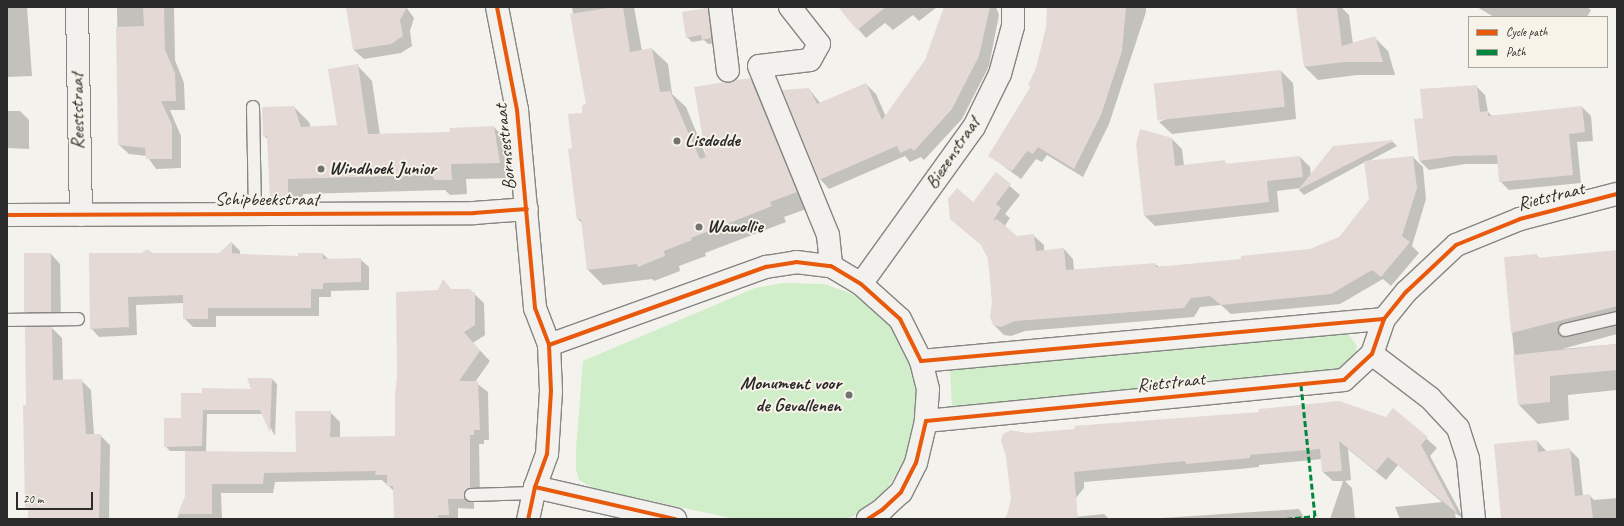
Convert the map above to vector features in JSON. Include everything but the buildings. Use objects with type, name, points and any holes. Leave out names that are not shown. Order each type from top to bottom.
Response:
[{"type":"street","name":"Reeststraat","points":[[77,7],[81,215]]},
{"type":"street","name":"Bornsestraat","points":[[497,7],[517,110],[535,308],[549,345],[552,391],[547,454],[534,490],[528,519]]},
{"type":"street","points":[[720,7],[728,71]]},
{"type":"street","points":[[790,7],[819,44],[810,60],[759,66],[828,235],[831,266]]},
{"type":"street","name":"Biezenstraat","points":[[861,284],[974,127],[1000,74],[1013,26],[1013,7]]},
{"type":"street","name":"Rietstraat","points":[[926,421],[1344,380],[1372,354],[1384,319],[1431,266],[1456,245],[1520,219],[1617,194]]},
{"type":"street","name":"Schipbeekstraat","points":[[7,215],[474,213],[527,209]]},
{"type":"street","points":[[549,345],[766,267],[796,262],[831,266],[861,284],[900,319],[921,361],[928,389],[926,421],[916,463],[901,492],[880,516]]},
{"type":"street","points":[[921,361],[1384,319]]},
{"type":"street","points":[[1372,354],[1430,398],[1458,428],[1468,459],[1474,519]]},
{"type":"street","points":[[534,490],[675,519]]},
{"type":"lane","points":[[253,107],[255,214]]},
{"type":"lane","points":[[1565,330],[1617,318]]},
{"type":"lane","points":[[7,320],[78,319]]},
{"type":"lane","points":[[471,495],[534,490]]},
{"type":"green space","points":[[783,283],[824,284],[850,293],[874,307],[890,323],[912,361],[918,422],[911,446],[895,476],[881,497],[852,517],[845,519],[735,519],[593,488],[579,480],[576,470],[576,449],[583,361],[755,288]]},
{"type":"green space","points":[[1337,332],[1349,335],[1357,346],[1354,359],[1347,369],[1298,376],[952,408],[950,368]]},
{"type":"marked path","points":[[1286,519],[1315,516],[1301,384]]},
{"type":"cycle path","points":[[497,7],[517,110],[535,308],[549,345],[551,391],[547,454],[535,487],[528,519]]},
{"type":"cycle path","points":[[868,519],[882,510],[901,492],[916,463],[926,421],[1344,380],[1372,354],[1384,319],[1406,292],[1456,245],[1520,219],[1617,194]]},
{"type":"cycle path","points":[[7,215],[474,213],[527,209]]},
{"type":"cycle path","points":[[549,345],[766,267],[796,262],[831,266],[861,284],[900,319],[921,361],[1384,319]]},
{"type":"cycle path","points":[[535,487],[675,519]]},
{"type":"place","name":"Lisdodde","points":[[677,141]]},
{"type":"place","name":"Windhoek Junior","points":[[321,169]]},
{"type":"place","name":"Wawollie","points":[[699,227]]},
{"type":"place","name":"Monument voor de Gevallenen","points":[[849,395]]}]
